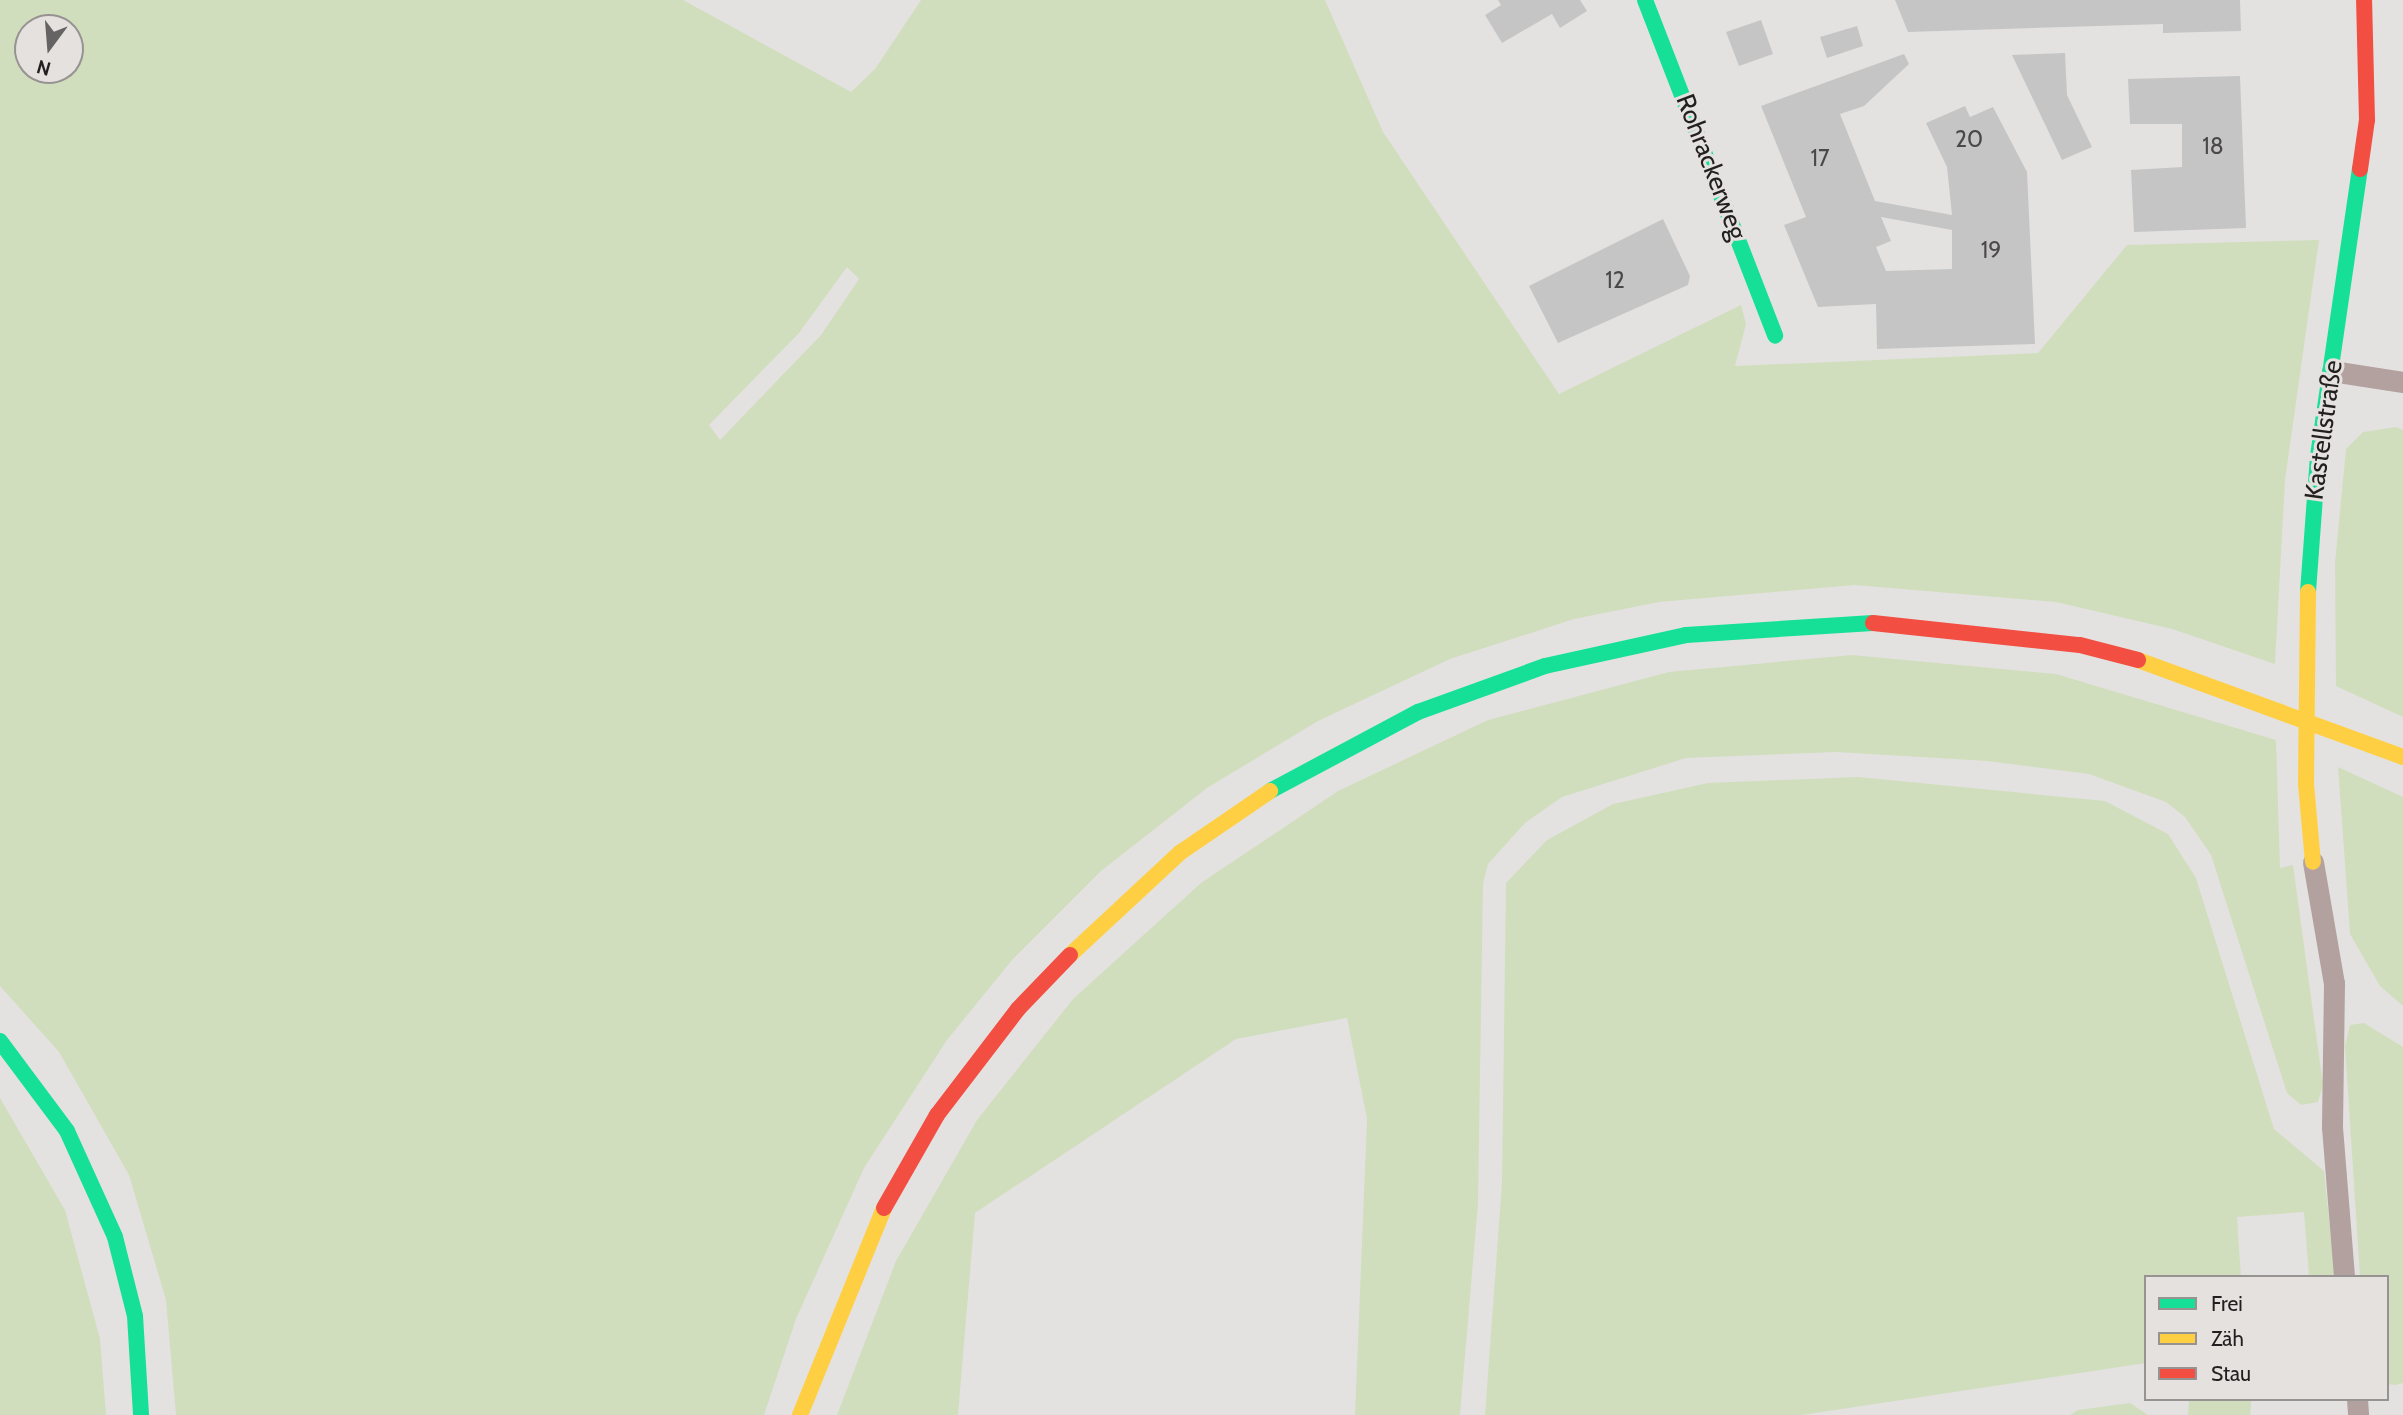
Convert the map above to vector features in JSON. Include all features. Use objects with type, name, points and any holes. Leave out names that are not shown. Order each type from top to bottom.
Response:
[{"type":"main road","name":"Rohrackerweg","points":[[1645,0],[1775,336]]},
{"type":"main road","name":"Kastellstraße","points":[[2313,862],[2306,784],[2308,592],[2332,370],[2367,120],[2364,0]]},
{"type":"main road","points":[[800,1415],[851,1277],[887,1201],[937,1115],[1018,1009],[1122,901],[1181,852],[1290,778],[1418,712],[1545,666],[1686,635],[1842,622],[1922,624],[2080,645],[2165,667],[2403,757]]},
{"type":"main road","points":[[0,1041],[66,1131],[115,1237],[135,1316],[141,1415]]},
{"type":"lane","points":[[2332,370],[2403,382]]},
{"type":"lane","points":[[2313,862],[2334,983],[2332,1127],[2344,1275]]},
{"type":"green space","points":[[0,0],[683,0],[851,92],[875,69],[921,0],[1325,0],[1383,132],[1559,394],[1741,305],[1746,324],[1735,366],[2038,353],[2127,245],[2319,240],[2285,480],[2275,664],[2172,629],[2056,602],[1855,585],[1659,602],[1574,619],[1450,659],[1318,721],[1207,788],[1101,871],[1012,960],[947,1040],[864,1168],[796,1319],[764,1415],[176,1415],[166,1300],[129,1175],[59,1052],[0,986]],"holes":[[[847,267],[859,279],[821,335],[720,440],[709,425],[799,333]]]},
{"type":"green space","points":[[2396,427],[2403,430],[2403,717],[2336,686],[2335,563],[2346,449],[2363,432]]},
{"type":"green space","points":[[1852,655],[2056,674],[2276,740],[2280,868],[2293,865],[2323,1085],[2318,1102],[2301,1105],[2287,1093],[2211,855],[2185,817],[2166,802],[2089,774],[1987,761],[1837,752],[1686,758],[1562,797],[1525,823],[1488,864],[1483,884],[1478,1203],[1460,1415],[1355,1415],[1367,1119],[1347,1018],[1236,1039],[975,1213],[958,1415],[837,1415],[896,1261],[977,1120],[1073,999],[1201,883],[1338,791],[1488,720],[1669,672]]},
{"type":"green space","points":[[2338,767],[2403,797],[2403,1006],[2380,986],[2350,934]]},
{"type":"green space","points":[[1858,777],[2105,801],[2168,834],[2196,878],[2274,1129],[2324,1171],[2335,1275],[2309,1275],[2304,1212],[2237,1217],[2241,1275],[2144,1275],[2144,1363],[1802,1415],[1485,1415],[1502,1183],[1506,883],[1547,840],[1613,804],[1708,783]]},
{"type":"green space","points":[[2364,1023],[2403,1047],[2403,1383],[2396,1385],[2389,1384],[2389,1275],[2360,1275],[2345,1046],[2350,1025]]},
{"type":"green space","points":[[0,1098],[65,1210],[100,1339],[106,1415],[0,1415]]},
{"type":"green space","points":[[2189,1401],[2251,1401],[2250,1415],[2188,1415]]},
{"type":"green space","points":[[2130,1403],[2148,1415],[2070,1415],[2078,1410]]},
{"type":"building","points":[[1498,0],[1580,0],[1587,11],[1560,28],[1552,14],[1502,43],[1485,15],[1501,5]]},
{"type":"building","points":[[1895,0],[2240,0],[2241,31],[2163,33],[2163,24],[1908,32]]},
{"type":"building","points":[[1761,20],[1773,54],[1739,66],[1726,32]]},
{"type":"building","points":[[1857,26],[1863,46],[1827,58],[1820,37]]},
{"type":"building","points":[[2065,53],[2067,95],[2092,147],[2062,160],[2012,55]]},
{"type":"building","points":[[1904,54],[1909,64],[1864,106],[1840,114],[1875,201],[1952,215],[1947,167],[1926,123],[1965,106],[1970,117],[1993,107],[2027,172],[2035,344],[1877,349],[1876,304],[1818,307],[1784,225],[1806,217],[1761,106]],"holes":[[[1881,217],[1952,230],[1952,269],[1886,271],[1876,247],[1891,241]]]},
{"type":"building","points":[[2240,76],[2246,228],[2134,232],[2131,170],[2182,167],[2182,124],[2130,124],[2128,79]]},
{"type":"building","points":[[1663,219],[1690,276],[1688,285],[1558,343],[1529,286]]},
{"type":"traffic: fast","points":[[1645,0],[1775,336]]},
{"type":"traffic: fast","points":[[2308,592],[2318,456],[2360,169]]},
{"type":"traffic: fast","points":[[1270,791],[1418,712],[1545,666],[1686,635],[1873,623]]},
{"type":"traffic: fast","points":[[0,1041],[67,1131],[115,1237],[135,1316],[141,1415]]},
{"type":"traffic: slow","points":[[2308,592],[2306,784],[2313,862]]},
{"type":"traffic: slow","points":[[2138,660],[2403,757]]},
{"type":"traffic: slow","points":[[1070,955],[1181,852],[1270,791]]},
{"type":"traffic: slow","points":[[800,1415],[884,1208]]},
{"type":"traffic: jam","points":[[2360,169],[2367,120],[2364,0]]},
{"type":"traffic: jam","points":[[1873,623],[2080,645],[2138,660]]},
{"type":"traffic: jam","points":[[884,1208],[937,1115],[1018,1009],[1070,955]]}]
